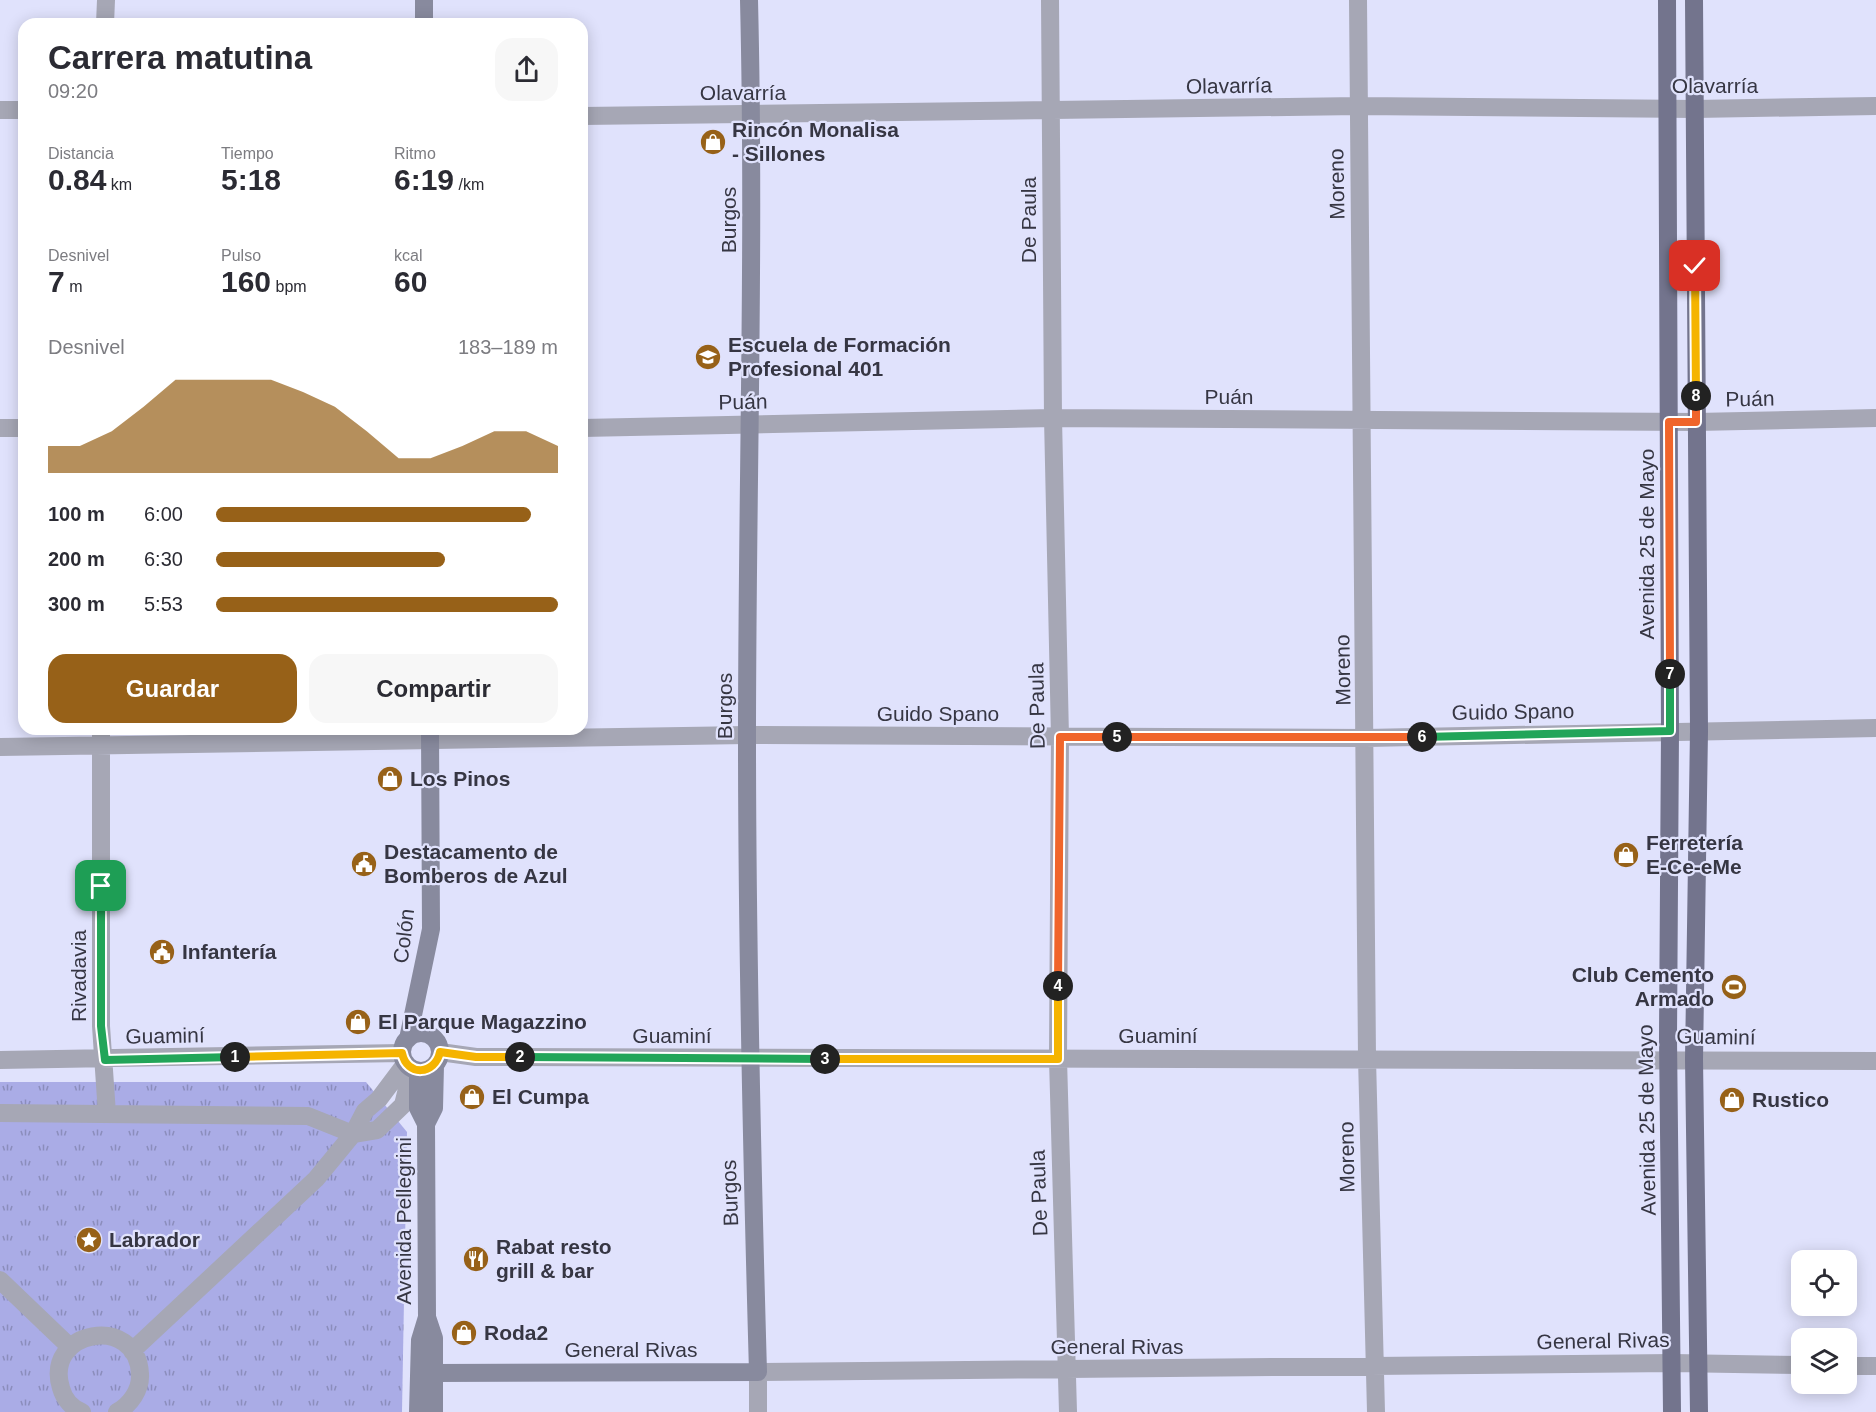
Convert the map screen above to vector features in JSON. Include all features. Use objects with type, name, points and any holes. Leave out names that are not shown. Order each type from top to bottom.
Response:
[{"type":"main road","points":[[424,0],[424,18]]},
{"type":"main road","name":"Burgos","points":[[749,0],[752,115],[747,735],[749,1059],[758,1372]]},
{"type":"main road","name":"Avenida 25 de Mayo","points":[[1667,0],[1672,1412]]},
{"type":"main road","points":[[1694,0],[1699,732],[1694,1059],[1699,1412]]},
{"type":"main road","name":"Colón","points":[[417,1059],[431,929],[430,735]]},
{"type":"main road","name":"Avenida Pellegrini","points":[[417,1059],[418,1108],[426,1124],[427,1317],[420,1340],[418,1412]]},
{"type":"main road","name":"Avenida Pellegrini","points":[[427,1317],[434,1338],[434,1412]]},
{"type":"main road","name":"General Rivas","points":[[433,1373],[758,1372]]},
{"type":"street","points":[[105,18],[106,0]]},
{"type":"street","name":"De Paula","points":[[1050,0],[1053,418],[1060,737],[1058,1059],[1068,1412]]},
{"type":"street","name":"Moreno","points":[[1358,0],[1367,1058],[1376,1412]]},
{"type":"street","name":"Olavarría","points":[[588,116],[1359,106],[1668,109],[1876,106]]},
{"type":"street","points":[[0,110],[18,110]]},
{"type":"street","name":"Puán","points":[[588,428],[1053,418],[1696,422],[1876,418]]},
{"type":"street","points":[[0,428],[18,428]]},
{"type":"street","name":"Guido Spano","points":[[0,747],[101,737],[747,735],[1366,738],[1876,728]]},
{"type":"street","name":"Rivadavia","points":[[101,737],[101,1015],[107,1114]]},
{"type":"street","name":"Guaminí","points":[[0,1060],[476,1057],[1670,1058],[1876,1061]]},
{"type":"street","points":[[132,1351],[316,1179],[353,1134],[365,1111],[380,1099],[417,1059]]},
{"type":"street","points":[[0,1113],[308,1116],[353,1134]]},
{"type":"street","points":[[0,1280],[70,1347]]},
{"type":"street","points":[[82,1412],[68,1402],[59,1381],[59,1368],[70,1347],[88,1336],[98,1335],[118,1339],[132,1351],[138,1363],[140,1377],[137,1390],[130,1402],[119,1412]]},
{"type":"street","name":"General Rivas","points":[[758,1372],[1673,1363],[1791,1365]]},
{"type":"street","points":[[1857,1366],[1876,1366]]},
{"type":"street","name":"Burgos","points":[[758,1372],[758,1412]]},
{"type":"green space","points":[[0,1082],[366,1082],[407,1132],[402,1412],[0,1412]]},
{"type":"place","name":"Rincón Monalisa - Sillones","points":[[713,142]]},
{"type":"place","name":"Escuela de Formación Profesional 401","points":[[708,357]]},
{"type":"place","name":"Los Pinos","points":[[390,779]]},
{"type":"place","name":"Ferretería E-Ce-eMe","points":[[1626,855]]},
{"type":"place","name":"Destacamento de Bomberos de Azul","points":[[364,864]]},
{"type":"place","name":"Infantería","points":[[162,952]]},
{"type":"place","name":"Club Cemento Armado","points":[[1734,987]]},
{"type":"place","name":"El Parque Magazzino","points":[[358,1022]]},
{"type":"place","name":"El Cumpa","points":[[472,1097]]},
{"type":"place","name":"Rustico","points":[[1732,1100]]},
{"type":"place","name":"Labrador","points":[[89,1240]]},
{"type":"place","name":"Rabat resto grill & bar","points":[[476,1259]]},
{"type":"place","name":"Roda2","points":[[464,1333]]},
{"type":"route","points":[[101,886],[101,1026],[105,1060],[402,1053],[406,1063],[418,1071],[427,1070],[435,1065],[440,1052],[476,1057],[1058,1059],[1060,737],[1366,738],[1670,731],[1669,422],[1696,422],[1695,266]]}]
